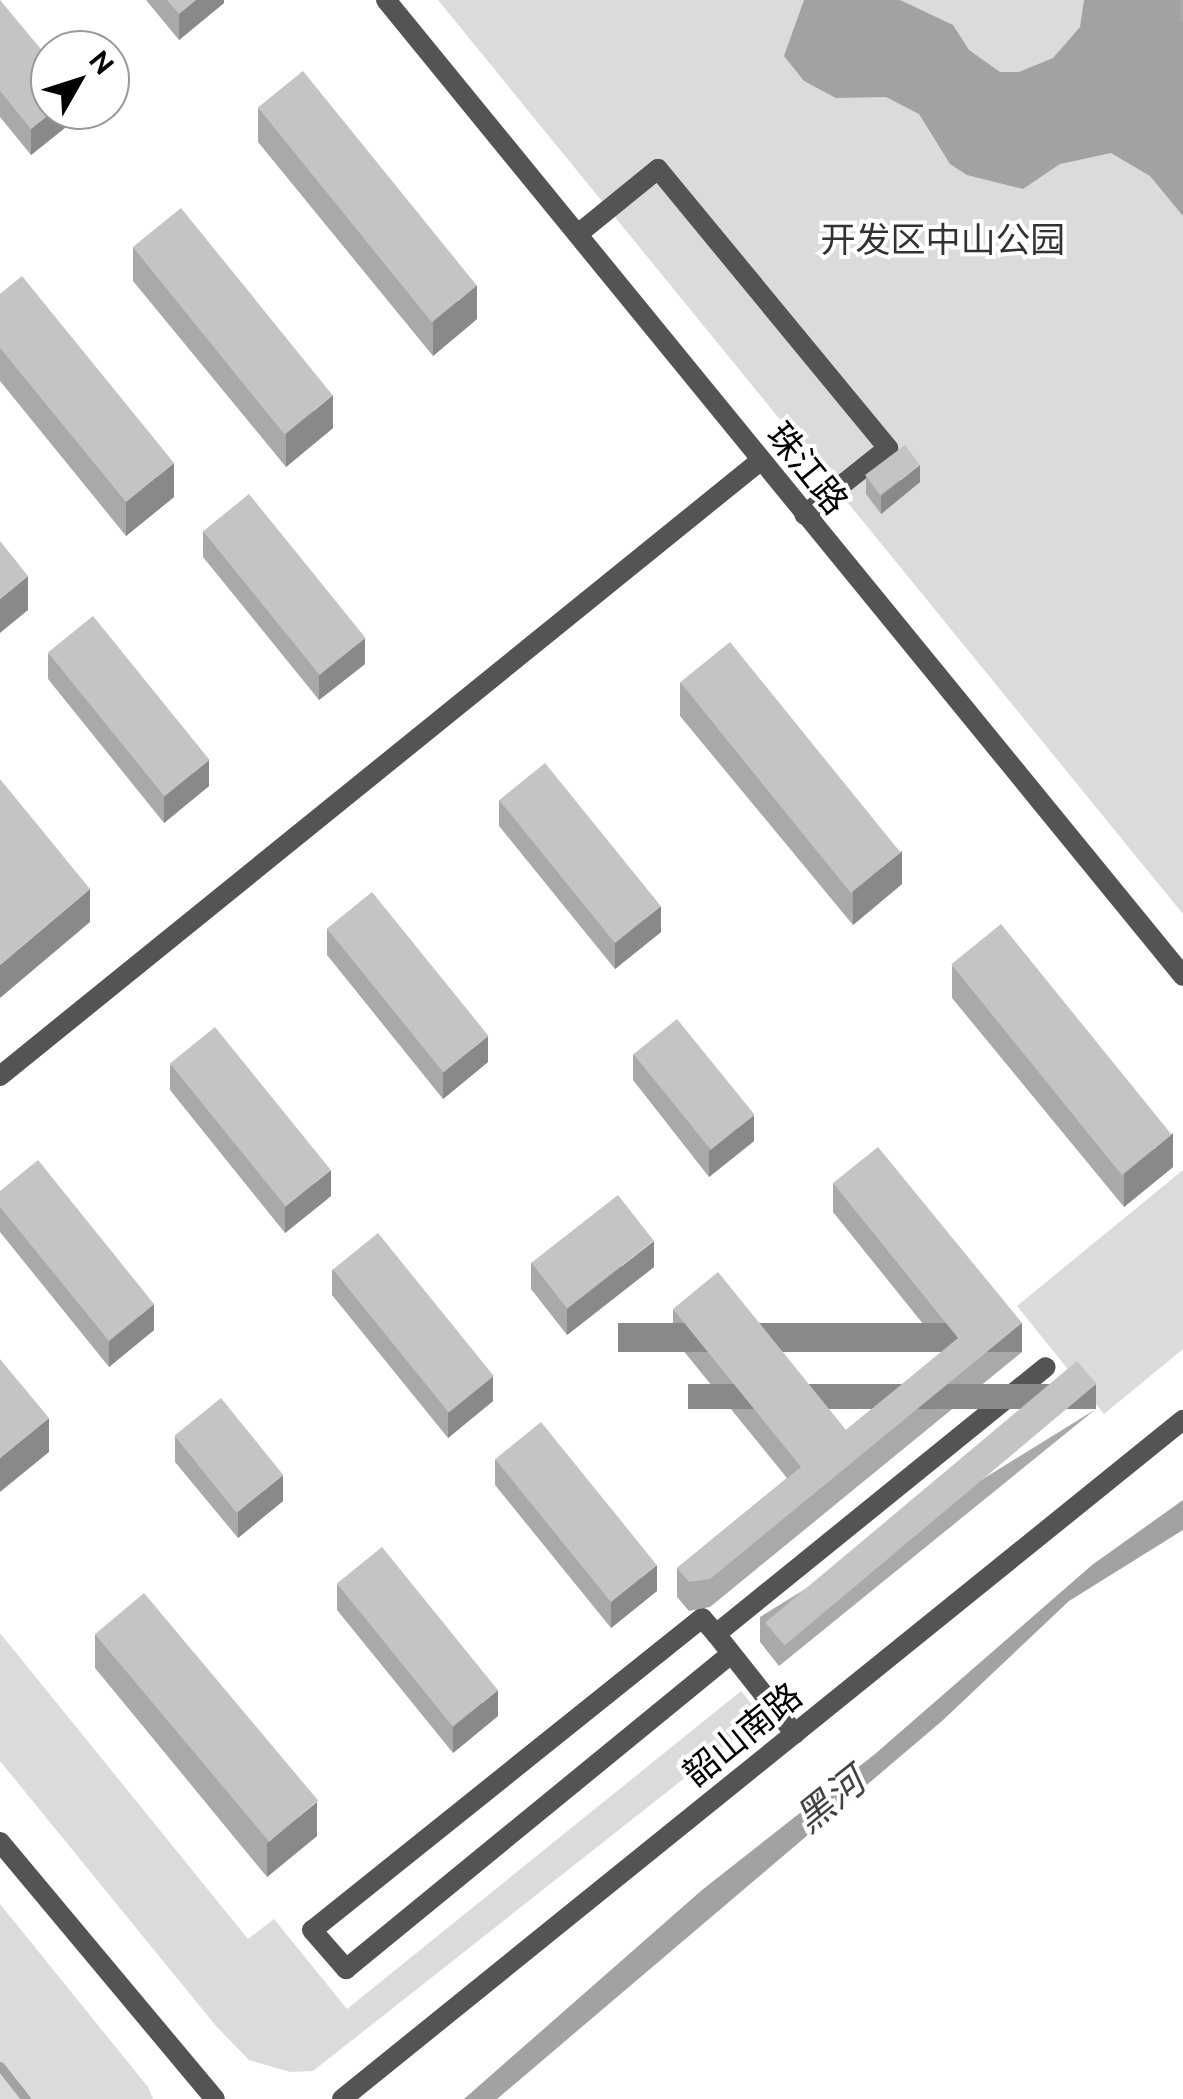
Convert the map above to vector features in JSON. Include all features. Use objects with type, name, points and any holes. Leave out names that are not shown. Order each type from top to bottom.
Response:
[{"type":"street","name":"珠江路","points":[[386,0],[1183,976]]},
{"type":"street","points":[[578,234],[658,168],[888,448],[804,515]]},
{"type":"street","points":[[0,1076],[760,461]]},
{"type":"street","points":[[716,1634],[1046,1367]]},
{"type":"street","name":"韶山南路","points":[[342,2099],[1183,1420]]},
{"type":"street","points":[[731,1654],[346,1969],[312,1930],[702,1618],[716,1634],[794,1734]]},
{"type":"street","points":[[0,1842],[215,2099]]},
{"type":"green space","name":"开发区中山公园","points":[[438,0],[1183,0],[1183,914]]},
{"type":"green space","points":[[1183,1170],[1183,1349],[1104,1414],[1017,1306]]},
{"type":"green space","points":[[0,1633],[248,1939],[274,1919],[347,2009],[741,1691],[762,1717],[313,2071],[290,2072],[249,2060],[216,2026],[0,1761]]},
{"type":"green space","points":[[0,1904],[148,2087],[153,2099],[0,2099]]},
{"type":"water","points":[[804,0],[900,0],[953,25],[969,50],[1000,72],[1019,72],[1053,58],[1080,27],[1084,0],[1183,0],[1183,216],[1150,176],[1111,153],[1060,164],[1023,189],[967,175],[950,164],[919,114],[886,97],[836,98],[804,81],[784,56]]},
{"type":"water","name":"黑河","points":[[1183,1500],[1183,1530],[1069,1601],[942,1721],[497,2099],[464,2099],[702,1890],[875,1754],[1092,1565]]},
{"type":"building","points":[[0,0],[30,36],[30,128],[0,91]]},
{"type":"building","points":[[167,0],[196,0],[179,14]]},
{"type":"building","points":[[303,71],[477,285],[432,322],[258,108]]},
{"type":"building","points":[[181,208],[333,395],[284,434],[133,247]]},
{"type":"building","points":[[22,276],[174,463],[126,502],[0,348],[0,294]]},
{"type":"building","points":[[905,445],[920,465],[880,495],[865,475]]},
{"type":"building","points":[[249,494],[365,638],[320,675],[203,531]]},
{"type":"building","points":[[0,541],[28,576],[0,599]]},
{"type":"building","points":[[93,616],[209,760],[164,796],[48,653]]},
{"type":"building","points":[[730,642],[901,853],[851,893],[680,682]]},
{"type":"building","points":[[545,763],[661,906],[615,943],[499,800]]},
{"type":"building","points":[[0,779],[90,889],[0,965]]},
{"type":"building","points":[[372,892],[488,1036],[443,1072],[327,929]]},
{"type":"building","points":[[1001,924],[1172,1135],[1122,1175],[951,964]]},
{"type":"building","points":[[677,1019],[754,1115],[711,1150],[633,1054]]},
{"type":"building","points":[[215,1027],[331,1170],[286,1206],[170,1064]]},
{"type":"building","points":[[878,1147],[1022,1323],[710,1579],[689,1582],[677,1568],[801,1467],[673,1309],[718,1272],[846,1430],[958,1338],[833,1183]]},
{"type":"building","points":[[38,1160],[154,1304],[109,1341],[0,1207],[0,1191]]},
{"type":"building","points":[[618,1195],[654,1241],[567,1308],[531,1263]]},
{"type":"building","points":[[378,1233],[494,1376],[449,1412],[333,1270]]},
{"type":"building","points":[[0,1359],[49,1418],[0,1458]]},
{"type":"building","points":[[1077,1361],[1096,1384],[785,1646],[765,1623]]},
{"type":"building","points":[[221,1398],[283,1475],[237,1513],[174,1436]]},
{"type":"building","points":[[541,1422],[657,1565],[611,1602],[495,1459]]},
{"type":"building","points":[[382,1547],[498,1690],[453,1726],[337,1584]]},
{"type":"building","points":[[144,1593],[318,1801],[269,1842],[95,1634]]},
{"type":"waterway","points":[[0,2066],[26,2099]]}]
